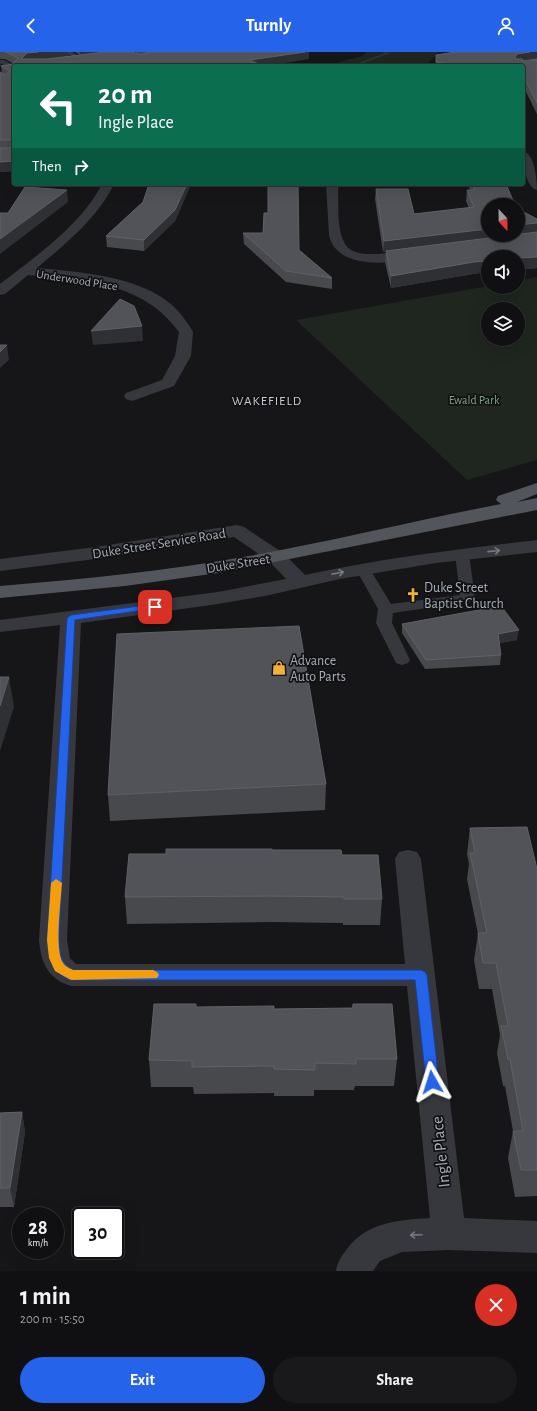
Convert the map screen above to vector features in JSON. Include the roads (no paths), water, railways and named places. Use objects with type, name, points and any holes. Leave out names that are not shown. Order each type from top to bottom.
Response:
[{"type":"main road","name":"Duke Street","points":[[473,514],[537,488]]},
{"type":"main road","name":"Duke Street","points":[[0,592],[186,571],[276,557],[402,532],[473,514],[537,504]]},
{"type":"street","points":[[67,58],[82,62],[93,58]]},
{"type":"street","points":[[1,65],[12,68]]},
{"type":"street","points":[[525,156],[537,157]]},
{"type":"street","points":[[525,158],[537,187]]},
{"type":"street","points":[[0,292],[88,213],[101,199],[107,186]]},
{"type":"street","points":[[332,186],[338,244],[345,252],[364,258],[428,252]]},
{"type":"street","name":"Underwood Place","points":[[25,271],[86,278],[134,290],[158,302],[177,317],[186,332],[186,342],[183,356],[168,383],[132,396]]},
{"type":"street","name":"Duke Street Service Road","points":[[0,565],[95,553],[237,531],[276,557],[300,582]]},
{"type":"street","points":[[0,626],[218,598],[363,569],[462,554],[537,546]]},
{"type":"street","points":[[71,618],[53,940],[55,958],[60,968],[71,975],[421,975]]},
{"type":"street","name":"Ingle Place","points":[[408,859],[448,1234]]},
{"type":"street","points":[[354,1271],[354,1268],[368,1249],[383,1241],[402,1236],[448,1234],[537,1237]]},
{"type":"lane","points":[[386,609],[468,598],[462,554]]},
{"type":"lane","points":[[363,569],[386,609],[384,623],[402,660]]},
{"type":"waterway","points":[[358,64],[388,53],[385,52]]},
{"type":"place","name":"Duke Street Baptist Church","points":[[413,595]]},
{"type":"place","name":"Advance Auto Parts","points":[[279,668]]},
{"type":"district","name":"WAKEFIELD","points":[[267,400]]},
{"type":"park label","name":"Ewald Park","points":[[474,400]]}]
